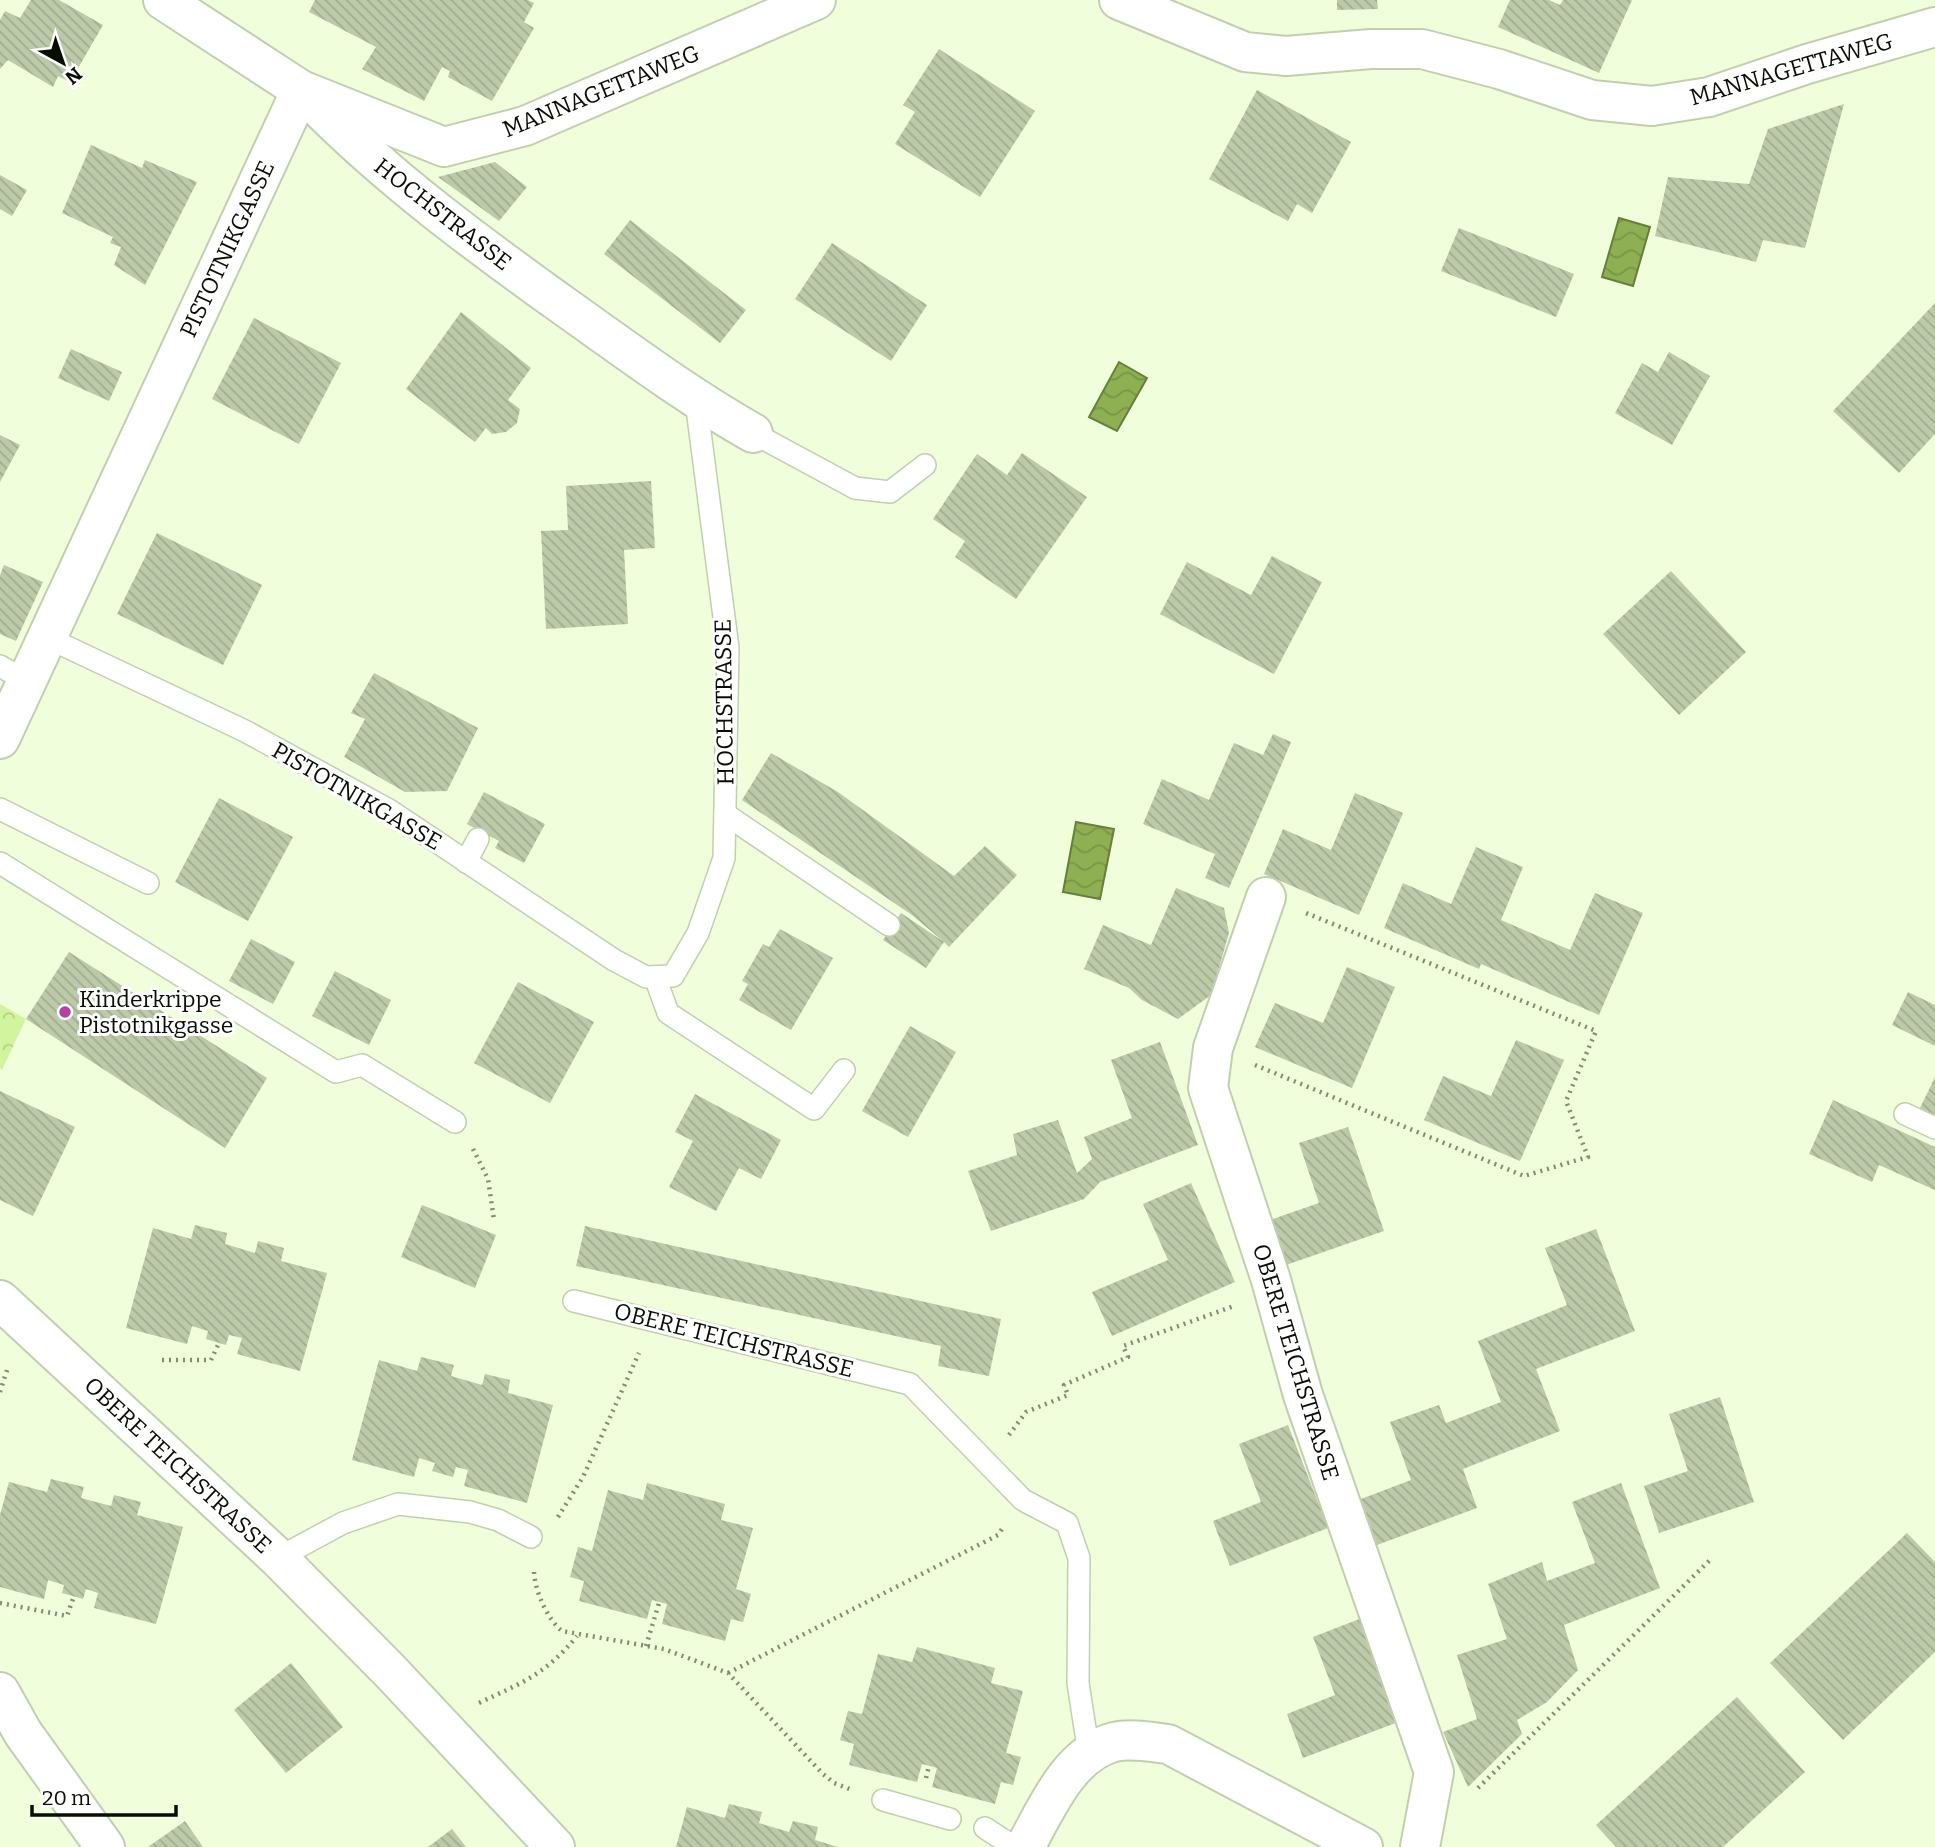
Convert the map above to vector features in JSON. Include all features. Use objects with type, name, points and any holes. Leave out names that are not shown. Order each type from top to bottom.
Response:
[{"type":"street","name":"MANNAGETTAWEG","points":[[163,0],[301,90],[444,147],[525,126],[816,0]]},
{"type":"street","name":"MANNAGETTAWEG","points":[[1119,0],[1245,52],[1286,56],[1371,49],[1422,49],[1499,69],[1592,100],[1652,106],[1709,97],[1807,64],[1935,27]]},
{"type":"street","name":"HOCHSTRASSE","points":[[301,90],[354,144],[448,222],[696,401],[753,433]]},
{"type":"street","name":"PISTOTNIKGASSE","points":[[0,739],[13,673],[46,637],[301,90]]},
{"type":"street","name":"OBERE TEICHSTRASSE","points":[[1266,897],[1213,1048],[1208,1088],[1271,1280],[1303,1395],[1434,1772],[1421,1837]]},
{"type":"street","name":"OBERE TEICHSTRASSE","points":[[0,1300],[278,1558],[555,1847]]},
{"type":"street","points":[[0,1692],[23,1733],[105,1847]]},
{"type":"street","points":[[1025,1847],[1070,1772],[1089,1754],[1114,1742],[1136,1741],[1168,1744],[1363,1847]]},
{"type":"lane","name":"HOCHSTRASSE","points":[[655,977],[673,976],[698,933],[724,859],[728,648],[696,401]]},
{"type":"lane","points":[[753,433],[855,488],[890,492],[925,465]]},
{"type":"lane","name":"PISTOTNIKGASSE","points":[[46,637],[257,738],[389,810],[614,960],[646,977],[655,977]]},
{"type":"lane","points":[[0,809],[148,883]]},
{"type":"lane","points":[[725,814],[889,925]]},
{"type":"lane","points":[[466,862],[478,839]]},
{"type":"lane","points":[[0,863],[336,1072],[362,1065],[455,1122]]},
{"type":"lane","points":[[655,977],[668,1013],[814,1109],[844,1070]]},
{"type":"lane","points":[[1905,1114],[1935,1128]]},
{"type":"lane","name":"OBERE TEICHSTRASSE","points":[[574,1301],[910,1384],[1023,1500],[1068,1523],[1079,1558],[1078,1683],[1089,1754]]},
{"type":"lane","points":[[278,1558],[342,1523],[398,1504],[470,1512],[498,1520],[531,1537]]},
{"type":"lane","points":[[883,1800],[950,1819]]},
{"type":"lane","points":[[985,1828],[1005,1841],[1025,1847]]},
{"type":"path","points":[[1213,1048],[1524,1176],[1588,1157],[1566,1101],[1596,1031],[1266,897]]},
{"type":"path","points":[[455,1122],[488,1179],[494,1220]]},
{"type":"path","points":[[1026,1412],[1068,1395],[1064,1385],[1128,1357],[1124,1346],[1241,1304]]},
{"type":"path","points":[[649,1318],[640,1350],[583,1477],[560,1515],[531,1537],[534,1578],[554,1625],[562,1631],[578,1636],[664,1649],[728,1673],[823,1774],[834,1783],[883,1800]]},
{"type":"path","points":[[162,1360],[211,1360],[219,1343]]},
{"type":"path","points":[[728,1673],[998,1535],[1023,1500]]},
{"type":"path","points":[[1421,1837],[1465,1800],[1711,1559]]},
{"type":"path","points":[[0,1603],[67,1616],[74,1596]]},
{"type":"path","points":[[646,1646],[659,1603]]},
{"type":"path","points":[[439,1723],[531,1679],[555,1663],[578,1636]]},
{"type":"green space","points":[[0,1004],[26,1019],[2,1070],[0,1068]]},
{"type":"water","points":[[1619,218],[1650,227],[1633,286],[1602,277]]},
{"type":"water","points":[[1119,362],[1147,378],[1117,431],[1089,417]]},
{"type":"water","points":[[1076,822],[1114,829],[1100,899],[1063,892]]},
{"type":"building","points":[[31,0],[59,0],[103,25],[70,82],[58,76],[53,87],[8,60],[0,69],[0,20],[5,11],[20,18]]},
{"type":"building","points":[[315,0],[528,0],[534,3],[524,22],[534,28],[492,101],[448,77],[450,71],[442,67],[424,101],[362,69],[376,47],[309,12]]},
{"type":"building","points":[[1337,0],[1377,0],[1378,9],[1337,10]]},
{"type":"building","points":[[1510,0],[1549,0],[1560,5],[1563,0],[1632,0],[1599,73],[1498,27]]},
{"type":"building","points":[[939,49],[1035,111],[980,197],[895,144],[915,112],[903,105]]},
{"type":"building","points":[[1257,90],[1351,142],[1312,213],[1297,204],[1288,221],[1209,179]]},
{"type":"building","points":[[1844,104],[1805,248],[1763,240],[1756,262],[1655,236],[1668,177],[1749,184],[1768,129]]},
{"type":"building","points":[[91,145],[142,168],[145,160],[197,182],[145,285],[114,265],[121,247],[110,243],[113,237],[62,213]]},
{"type":"building","points":[[495,162],[527,187],[499,221],[438,177]]},
{"type":"building","points":[[0,175],[27,190],[12,216],[0,209]]},
{"type":"building","points":[[630,220],[746,310],[720,343],[604,254]]},
{"type":"building","points":[[1459,228],[1574,274],[1556,317],[1441,271]]},
{"type":"building","points":[[832,243],[927,305],[891,361],[795,299]]},
{"type":"building","points":[[1935,303],[1935,434],[1899,473],[1833,411]]},
{"type":"building","points":[[461,312],[531,368],[508,400],[520,409],[517,423],[506,432],[492,434],[486,428],[475,442],[406,389]]},
{"type":"building","points":[[254,318],[341,363],[299,444],[212,399]]},
{"type":"building","points":[[71,349],[122,372],[109,401],[58,378]]},
{"type":"building","points":[[1669,352],[1710,376],[1672,445],[1615,413],[1642,363],[1658,372]]},
{"type":"building","points":[[0,435],[20,445],[0,482]]},
{"type":"building","points":[[1022,453],[1087,497],[1016,599],[955,557],[965,541],[933,519],[977,454],[1007,475]]},
{"type":"building","points":[[651,481],[655,548],[624,550],[628,624],[546,629],[541,531],[568,530],[566,486]]},
{"type":"building","points":[[157,533],[262,585],[223,665],[117,614]]},
{"type":"building","points":[[1272,556],[1322,582],[1274,674],[1160,614],[1187,562],[1251,595]]},
{"type":"building","points":[[4,565],[43,582],[16,641],[0,634],[0,575]]},
{"type":"building","points":[[1671,571],[1746,652],[1679,715],[1603,634]]},
{"type":"building","points":[[374,673],[478,728],[447,791],[405,792],[344,757],[365,719],[351,713]]},
{"type":"building","points":[[1273,734],[1291,742],[1229,888],[1205,878],[1215,854],[1143,824],[1162,779],[1209,800],[1234,743],[1263,755]]},
{"type":"building","points":[[771,753],[838,792],[954,876],[985,846],[1017,875],[949,947],[912,915],[742,800]]},
{"type":"building","points":[[484,792],[545,824],[524,863],[495,848],[499,841],[467,824]]},
{"type":"building","points":[[1355,793],[1403,813],[1359,915],[1264,874],[1283,829],[1331,850]]},
{"type":"building","points":[[219,798],[293,837],[248,921],[175,882]]},
{"type":"building","points":[[1476,847],[1523,867],[1501,920],[1570,950],[1595,893],[1643,913],[1599,1015],[1481,964],[1479,969],[1384,928],[1403,883],[1451,904]]},
{"type":"building","points":[[1176,888],[1224,908],[1229,933],[1211,995],[1178,1019],[1142,1000],[1129,988],[1084,969],[1103,925],[1151,945]]},
{"type":"building","points":[[901,913],[944,942],[926,968],[883,940]]},
{"type":"building","points":[[780,929],[833,958],[791,1030],[739,1000],[748,984],[742,981],[763,944],[769,947]]},
{"type":"building","points":[[251,939],[295,962],[273,1004],[229,981]]},
{"type":"building","points":[[69,952],[267,1078],[225,1148],[26,1019]]},
{"type":"building","points":[[1347,967],[1395,987],[1352,1088],[1255,1047],[1275,1003],[1323,1023]]},
{"type":"building","points":[[335,971],[391,1000],[369,1045],[312,1016]]},
{"type":"building","points":[[518,982],[594,1022],[550,1103],[474,1063]]},
{"type":"building","points":[[1908,992],[1935,1005],[1935,1046],[1892,1025]]},
{"type":"building","points":[[910,1026],[956,1052],[908,1137],[862,1111]]},
{"type":"building","points":[[1516,1040],[1564,1060],[1520,1161],[1424,1120],[1443,1076],[1491,1096]]},
{"type":"building","points":[[1160,1042],[1198,1145],[1100,1182],[1084,1199],[991,1231],[968,1171],[1017,1155],[1013,1134],[1058,1120],[1077,1173],[1092,1159],[1084,1137],[1132,1118],[1111,1060]]},
{"type":"building","points":[[1935,1077],[1935,1115],[1920,1108]]},
{"type":"building","points":[[0,1091],[75,1127],[33,1216],[0,1200]]},
{"type":"building","points":[[695,1094],[781,1140],[761,1179],[739,1168],[716,1211],[669,1187],[693,1141],[675,1132]]},
{"type":"building","points":[[1833,1100],[1935,1147],[1935,1190],[1879,1165],[1872,1182],[1809,1154]]},
{"type":"building","points":[[1348,1127],[1384,1231],[1286,1265],[1270,1220],[1319,1203],[1299,1143]]},
{"type":"building","points":[[1191,1183],[1235,1282],[1112,1336],[1092,1292],[1168,1260],[1143,1204]]},
{"type":"building","points":[[422,1205],[496,1235],[475,1288],[401,1257]]},
{"type":"building","points":[[195,1225],[227,1233],[225,1244],[255,1253],[258,1241],[284,1248],[281,1261],[327,1273],[300,1371],[237,1354],[242,1338],[229,1335],[226,1345],[206,1339],[208,1331],[192,1326],[187,1344],[126,1328],[153,1228],[191,1239]]},
{"type":"building","points":[[585,1226],[1001,1319],[989,1376],[938,1366],[941,1346],[576,1266]]},
{"type":"building","points":[[1596,1229],[1635,1331],[1536,1369],[1560,1431],[1463,1469],[1477,1508],[1377,1545],[1361,1499],[1411,1480],[1390,1422],[1439,1405],[1446,1423],[1501,1402],[1478,1341],[1567,1305],[1545,1248]]},
{"type":"building","points":[[421,1357],[454,1365],[451,1376],[482,1385],[485,1374],[510,1380],[508,1393],[553,1405],[527,1503],[464,1486],[468,1470],[456,1467],[453,1477],[432,1471],[435,1463],[419,1458],[414,1477],[352,1460],[379,1360],[417,1371]]},
{"type":"building","points":[[1720,1397],[1754,1502],[1659,1533],[1644,1486],[1688,1471],[1669,1414]]},
{"type":"building","points":[[1288,1425],[1328,1528],[1230,1566],[1213,1521],[1261,1502],[1239,1444]]},
{"type":"building","points":[[51,1479],[84,1487],[81,1498],[111,1506],[114,1495],[141,1502],[137,1515],[183,1527],[156,1624],[94,1608],[98,1593],[86,1589],[83,1599],[62,1593],[64,1585],[48,1580],[44,1599],[0,1587],[0,1515],[9,1482],[47,1492]]},
{"type":"building","points":[[647,1483],[725,1504],[721,1520],[753,1528],[736,1589],[751,1594],[743,1622],[731,1619],[725,1641],[662,1624],[667,1604],[652,1600],[647,1619],[579,1601],[584,1581],[570,1577],[578,1547],[592,1551],[608,1490],[643,1500]]},
{"type":"building","points":[[1621,1483],[1660,1588],[1564,1625],[1578,1670],[1547,1702],[1517,1720],[1522,1734],[1468,1787],[1443,1732],[1477,1719],[1457,1655],[1507,1639],[1488,1584],[1542,1562],[1547,1581],[1595,1563],[1572,1502]]},
{"type":"building","points":[[1907,1533],[1935,1562],[1935,1652],[1843,1740],[1770,1663]]},
{"type":"building","points":[[1362,1618],[1401,1721],[1303,1758],[1287,1714],[1335,1695],[1313,1637]]},
{"type":"building","points":[[917,1647],[995,1668],[991,1683],[1023,1691],[1006,1753],[1021,1757],[1013,1785],[1001,1782],[995,1804],[932,1787],[937,1768],[922,1764],[917,1782],[849,1765],[854,1744],[840,1740],[848,1711],[862,1714],[878,1654],[912,1662]]},
{"type":"building","points":[[291,1663],[343,1727],[286,1773],[234,1710]]},
{"type":"building","points":[[1737,1697],[1805,1772],[1723,1847],[1616,1847],[1596,1825]]},
{"type":"building","points":[[729,1804],[762,1812],[759,1823],[789,1832],[793,1821],[818,1827],[815,1840],[838,1847],[676,1847],[687,1807],[725,1818]]},
{"type":"building","points":[[185,1821],[203,1847],[148,1847]]},
{"type":"building","points":[[452,1829],[466,1847],[428,1847]]},
{"type":"place","name":"Kinderkrippe Pistotnikgasse","points":[[65,1012]]}]
